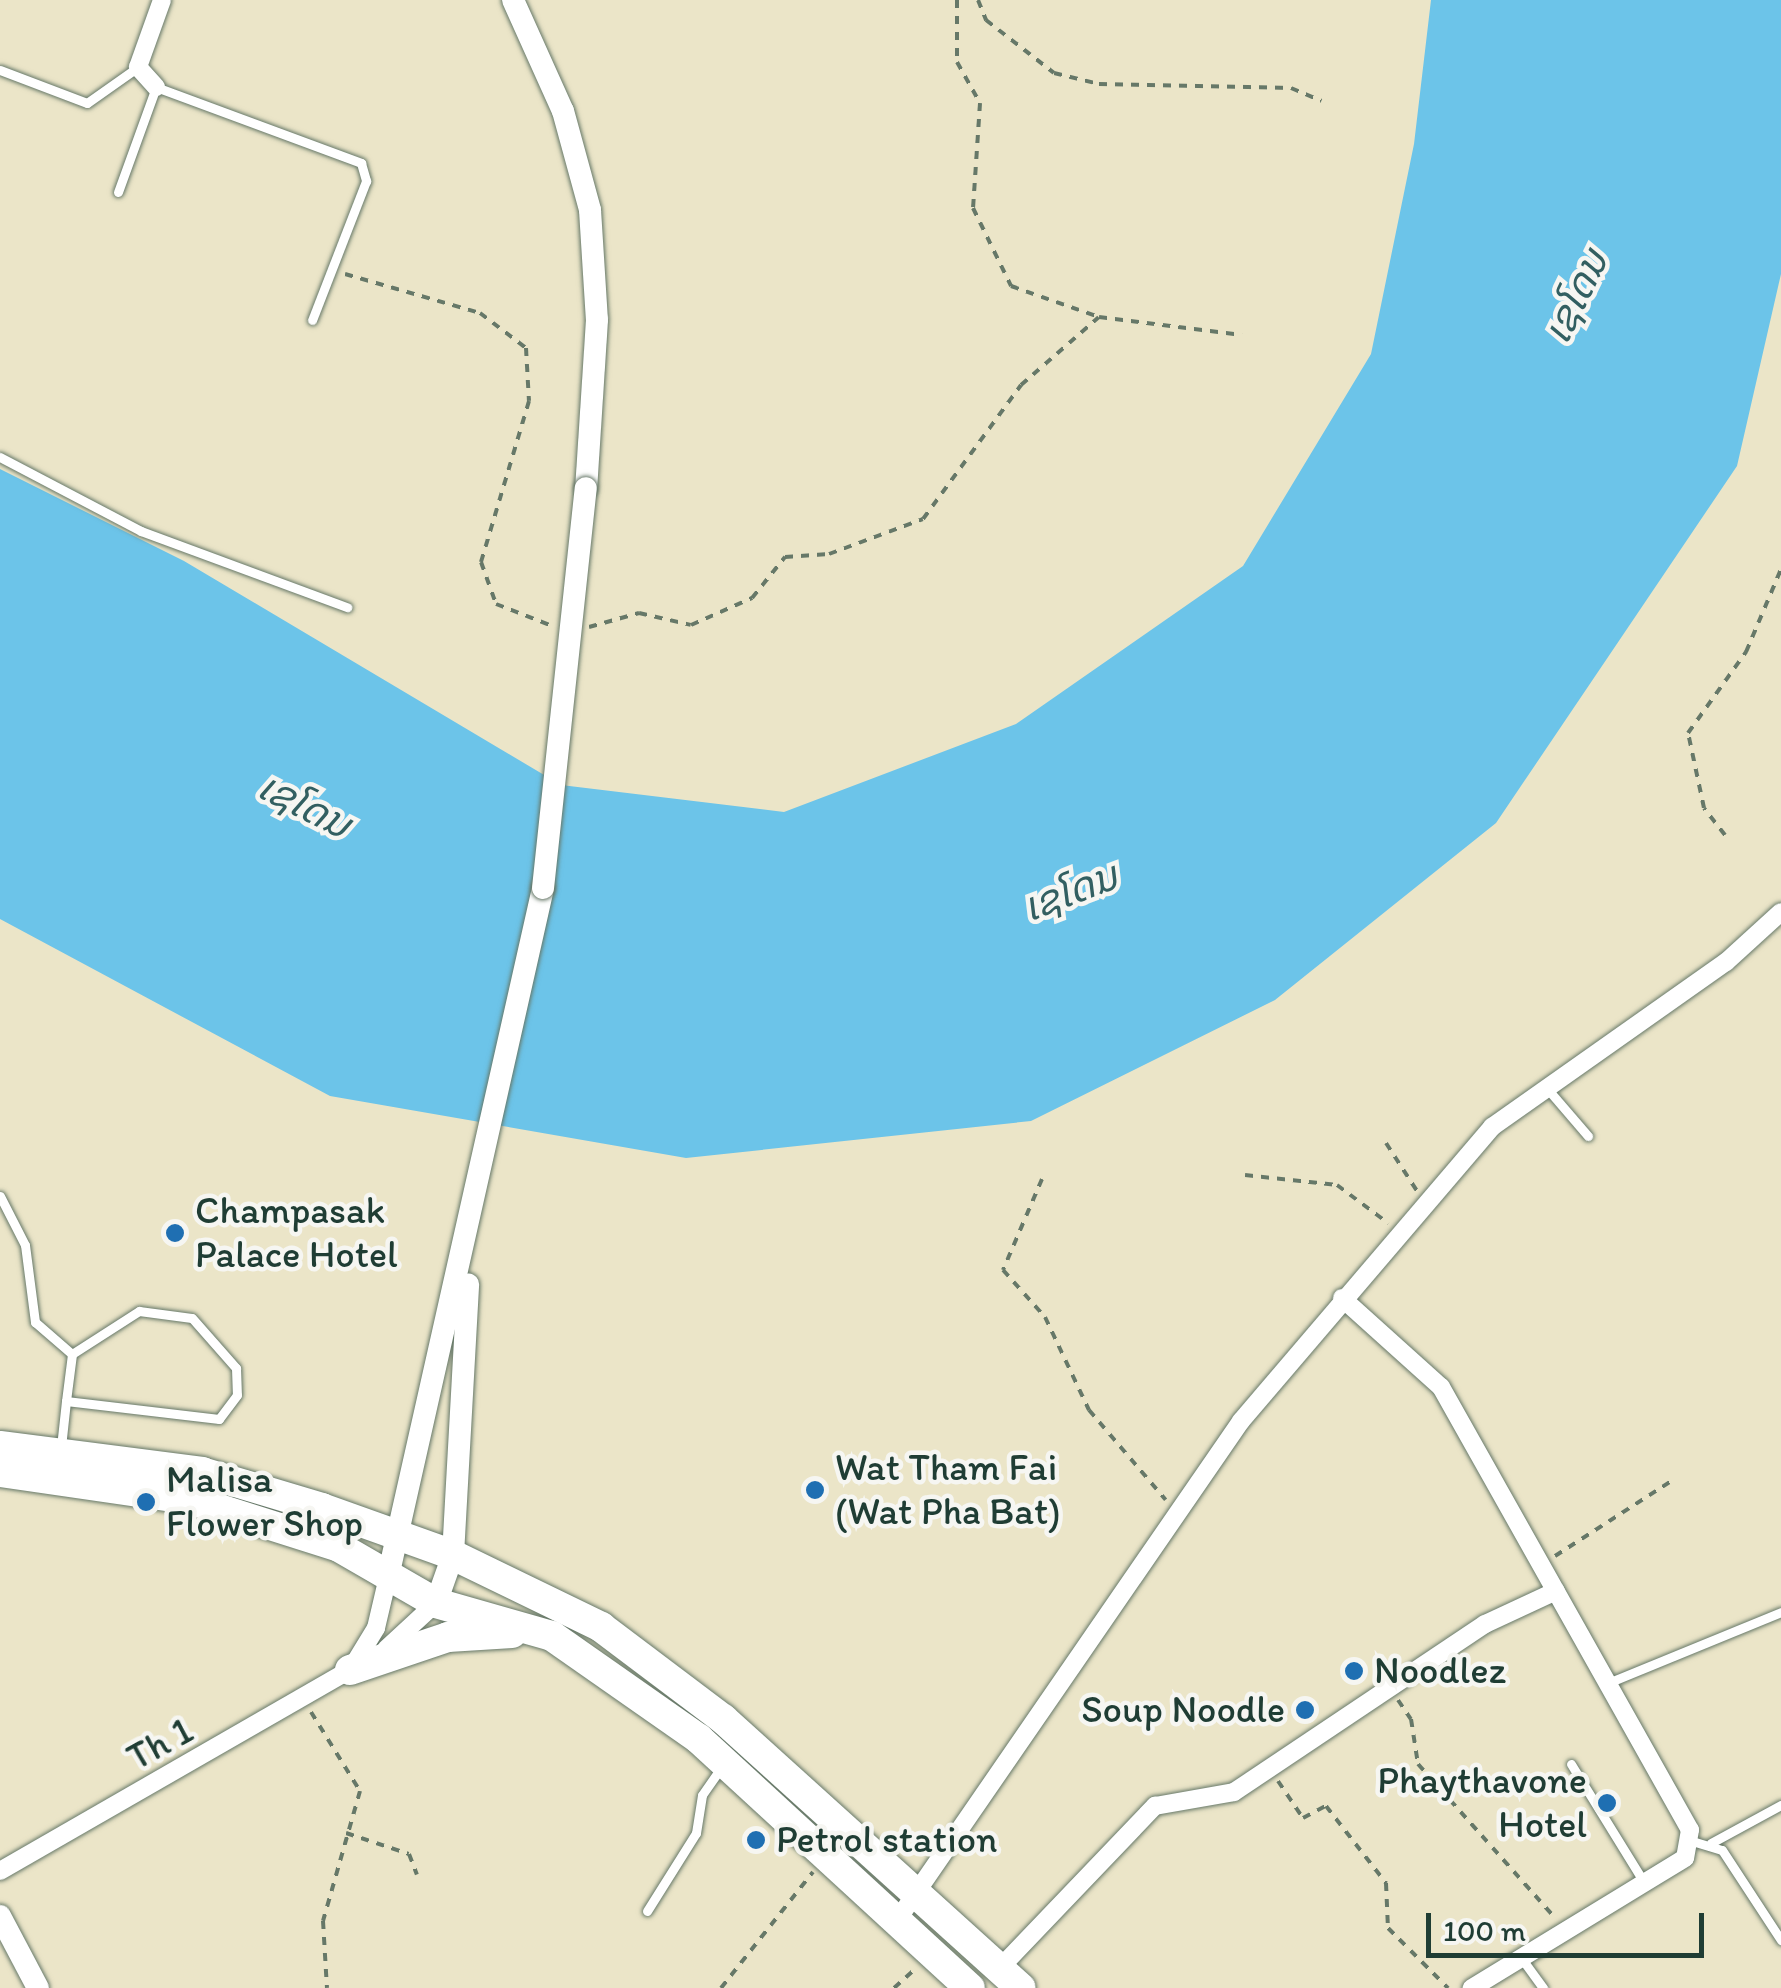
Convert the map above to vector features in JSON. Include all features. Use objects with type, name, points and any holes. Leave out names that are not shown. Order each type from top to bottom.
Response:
[{"type":"highway","points":[[0,1446],[202,1472],[398,1534],[601,1627],[723,1719],[1010,1978]]},
{"type":"highway","points":[[0,1472],[188,1499],[339,1547],[387,1581],[436,1603],[552,1636],[726,1762],[970,1988]]},
{"type":"highway","points":[[350,1670],[448,1637],[552,1636]]},
{"type":"street","points":[[156,87],[138,68],[162,0]]},
{"type":"street","points":[[387,1581],[543,888],[586,488],[598,320],[590,210],[564,111],[513,0]]},
{"type":"street","points":[[898,1919],[921,1895],[1177,1509],[1342,1298],[1425,1204],[1544,1084],[1726,962],[1781,912]]},
{"type":"street","points":[[436,1603],[453,1556],[472,1216]]},
{"type":"street","points":[[1342,1298],[1441,1388],[1608,1683],[1692,1841],[1685,1858],[1472,1988]]},
{"type":"street","name":"Th 1","points":[[350,1670],[376,1628],[387,1581]]},
{"type":"street","points":[[1010,1978],[1155,1806],[1214,1800],[1271,1770],[1388,1687],[1556,1591]]},
{"type":"street","name":"Th 1","points":[[0,1871],[304,1700],[403,1639],[436,1603]]},
{"type":"street","points":[[0,1916],[38,1988]]},
{"type":"lane","points":[[0,70],[87,103],[138,68]]},
{"type":"lane","points":[[118,192],[156,87],[367,169],[312,320]]},
{"type":"lane","points":[[0,457],[141,531],[346,607]]},
{"type":"lane","points":[[1544,1084],[1588,1136]]},
{"type":"lane","points":[[0,1196],[25,1245],[36,1322],[72,1354]]},
{"type":"lane","points":[[66,1401],[219,1420],[238,1395],[236,1368],[181,1313],[139,1311],[72,1354]]},
{"type":"lane","points":[[61,1452],[72,1354]]},
{"type":"lane","points":[[1608,1683],[1781,1612]]},
{"type":"lane","points":[[647,1911],[726,1762]]},
{"type":"lane","points":[[1571,1764],[1644,1882]]},
{"type":"lane","points":[[1692,1841],[1711,1843],[1781,1805]]},
{"type":"lane","points":[[1711,1843],[1781,1940]]},
{"type":"lane","points":[[1520,1957],[1543,1988]]},
{"type":"path","points":[[958,0],[957,62],[982,120],[973,208],[1011,286],[1098,317],[1242,334]]},
{"type":"path","points":[[978,0],[986,20],[1054,73],[1098,84],[1291,88],[1321,101]]},
{"type":"path","points":[[939,505],[1021,385],[1098,317]]},
{"type":"path","points":[[1725,836],[1704,808],[1688,733],[1746,652],[1781,570]]},
{"type":"path","points":[[1386,1144],[1425,1204]]},
{"type":"path","points":[[1245,1175],[1337,1186],[1400,1232]]},
{"type":"path","points":[[1042,1179],[1004,1270],[1045,1318],[1124,1458],[1177,1509]]},
{"type":"path","points":[[1542,1564],[1673,1480]]},
{"type":"path","points":[[1388,1687],[1412,1720],[1418,1764],[1564,1929]]},
{"type":"path","points":[[304,1700],[360,1791],[323,1921],[327,1988]]},
{"type":"path","points":[[1271,1770],[1302,1818],[1326,1806],[1386,1883],[1388,1928],[1448,1988]]},
{"type":"path","points":[[346,1833],[409,1854],[417,1875]]},
{"type":"path","points":[[721,1988],[828,1853]]},
{"type":"water","name":"ເຊໂດນ","points":[[1431,0],[1781,0],[1781,274],[1737,466],[1496,823],[1275,1000],[1031,1121],[686,1158],[330,1096],[0,919],[0,469],[184,561],[561,785],[784,812],[1016,724],[1243,566],[1371,354],[1414,144]]},
{"type":"place","name":"Champasak Palace Hotel","points":[[175,1233]]},
{"type":"place","name":"Wat Tham Fai (Wat Pha Bat)","points":[[815,1490]]},
{"type":"place","name":"Malisa Flower Shop","points":[[146,1502]]},
{"type":"place","name":"Noodlez","points":[[1354,1671]]},
{"type":"place","name":"Soup Noodle","points":[[1305,1710]]},
{"type":"place","name":"Phaythavone Hotel","points":[[1607,1803]]},
{"type":"place","name":"Petrol station","points":[[756,1840]]}]
